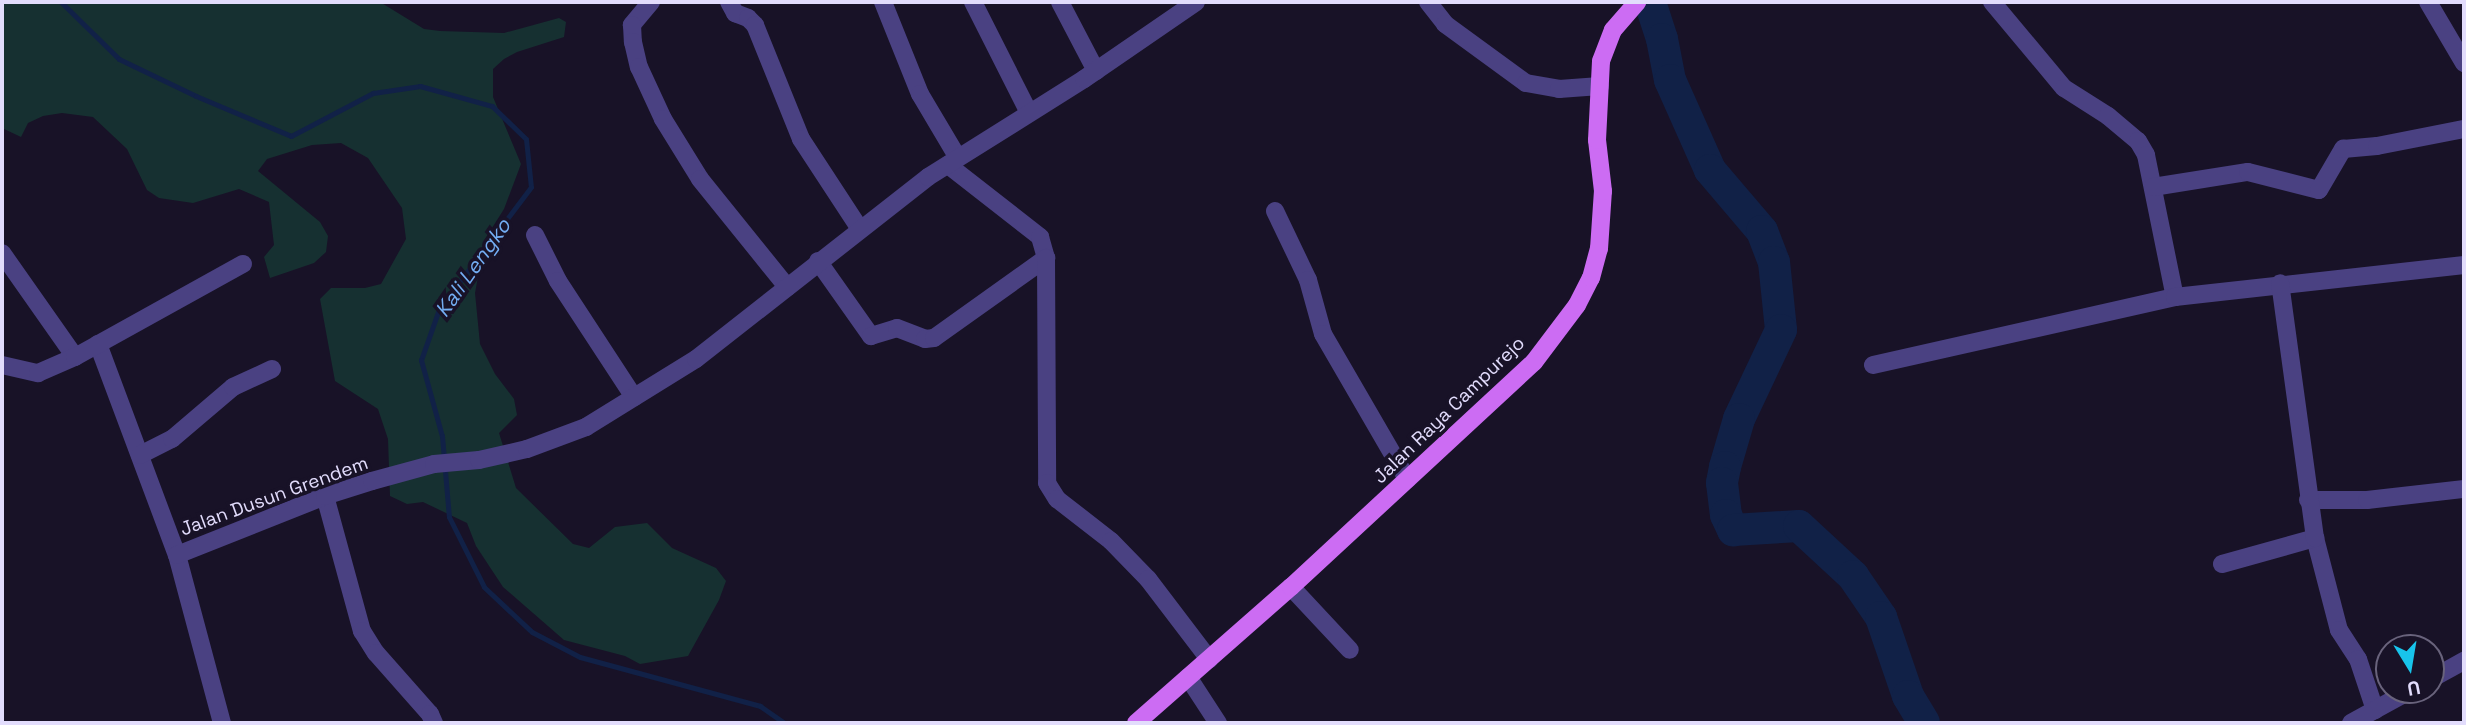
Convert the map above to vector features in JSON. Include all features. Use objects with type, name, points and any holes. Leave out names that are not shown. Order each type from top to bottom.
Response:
[{"type":"main road","name":"Jalan Raya Campurejo","points":[[1136,723],[1291,587],[1534,362],[1577,305],[1591,278],[1600,249],[1604,191],[1597,140],[1601,61],[1613,30],[1635,3]]},
{"type":"street","points":[[651,2],[632,24],[633,42],[639,67],[663,119],[700,179],[787,287]]},
{"type":"street","points":[[729,2],[735,13],[748,18],[755,25],[801,139],[860,229]]},
{"type":"street","points":[[883,2],[920,94],[953,161],[1040,237],[1046,258],[1046,483],[1057,499],[1111,541],[1148,579],[1209,659]]},
{"type":"street","points":[[973,2],[1029,113]]},
{"type":"street","points":[[1060,2],[1096,71]]},
{"type":"street","name":"Jalan Dusun Grendem","points":[[177,555],[325,496],[434,464],[458,463],[527,449],[586,427],[696,359],[822,257],[953,161],[1096,71],[1196,2]]},
{"type":"street","points":[[1427,2],[1445,24],[1526,83],[1559,89],[1600,86]]},
{"type":"street","points":[[1992,2],[2064,88],[2138,141],[2146,155],[2175,297]]},
{"type":"street","points":[[2428,2],[2464,63]]},
{"type":"street","points":[[2153,187],[2248,172],[2319,190],[2343,149],[2378,146],[2464,129]]},
{"type":"street","points":[[1275,211],[1308,281],[1323,334],[1407,479]]},
{"type":"street","points":[[535,235],[558,281],[634,397]]},
{"type":"street","points":[[2,253],[75,357]]},
{"type":"street","points":[[822,257],[871,336],[897,328],[925,339],[934,338],[1046,258]]},
{"type":"street","points":[[2,365],[38,373],[75,357],[243,264]]},
{"type":"street","points":[[1873,365],[2175,297],[2464,265]]},
{"type":"street","points":[[2280,284],[2315,538],[2339,630],[2358,659],[2375,710]]},
{"type":"street","name":"Jalan Dusun Grendem","points":[[97,344],[177,555],[222,723]]},
{"type":"street","points":[[140,455],[172,439],[233,387],[272,369]]},
{"type":"street","points":[[2308,500],[2389,499],[2464,489]]},
{"type":"street","points":[[325,496],[362,631],[376,653],[430,713],[434,723]]},
{"type":"street","points":[[2222,564],[2315,538]]},
{"type":"street","points":[[1291,587],[1350,650]]},
{"type":"street","points":[[2445,671],[2464,661]]},
{"type":"street","points":[[1188,677],[1218,723]]},
{"type":"street","points":[[2351,723],[2386,704]]},
{"type":"green space","points":[[2,2],[380,2],[424,29],[440,31],[504,33],[559,18],[566,22],[564,37],[517,52],[493,69],[493,97],[521,164],[504,209],[485,239],[475,293],[480,344],[495,374],[514,399],[517,415],[499,433],[516,488],[573,544],[589,548],[615,527],[647,523],[672,548],[716,568],[726,581],[719,600],[688,656],[640,664],[625,656],[564,640],[503,587],[476,546],[467,523],[423,502],[407,504],[390,496],[388,439],[378,409],[335,381],[320,299],[331,288],[365,288],[381,284],[406,239],[402,208],[368,158],[341,143],[312,145],[267,159],[258,171],[320,222],[328,236],[326,252],[314,263],[270,278],[264,257],[274,245],[269,202],[239,189],[193,203],[159,198],[147,190],[127,149],[93,117],[62,113],[43,116],[28,123],[21,137],[2,128]]},
{"type":"waterway","name":"Kali Lengko","points":[[61,2],[119,59],[196,96],[291,136],[373,93],[420,86],[492,106],[526,139],[531,187],[439,309],[421,360],[442,436],[449,517],[484,587],[532,632],[580,657],[760,706],[784,723]]},
{"type":"waterway","points":[[1650,2],[1662,39],[1670,80],[1710,170],[1762,231],[1774,262],[1781,330],[1739,419],[1722,483],[1726,515],[1733,530],[1799,526],[1853,576],[1881,617],[1908,696],[1924,723]]}]
